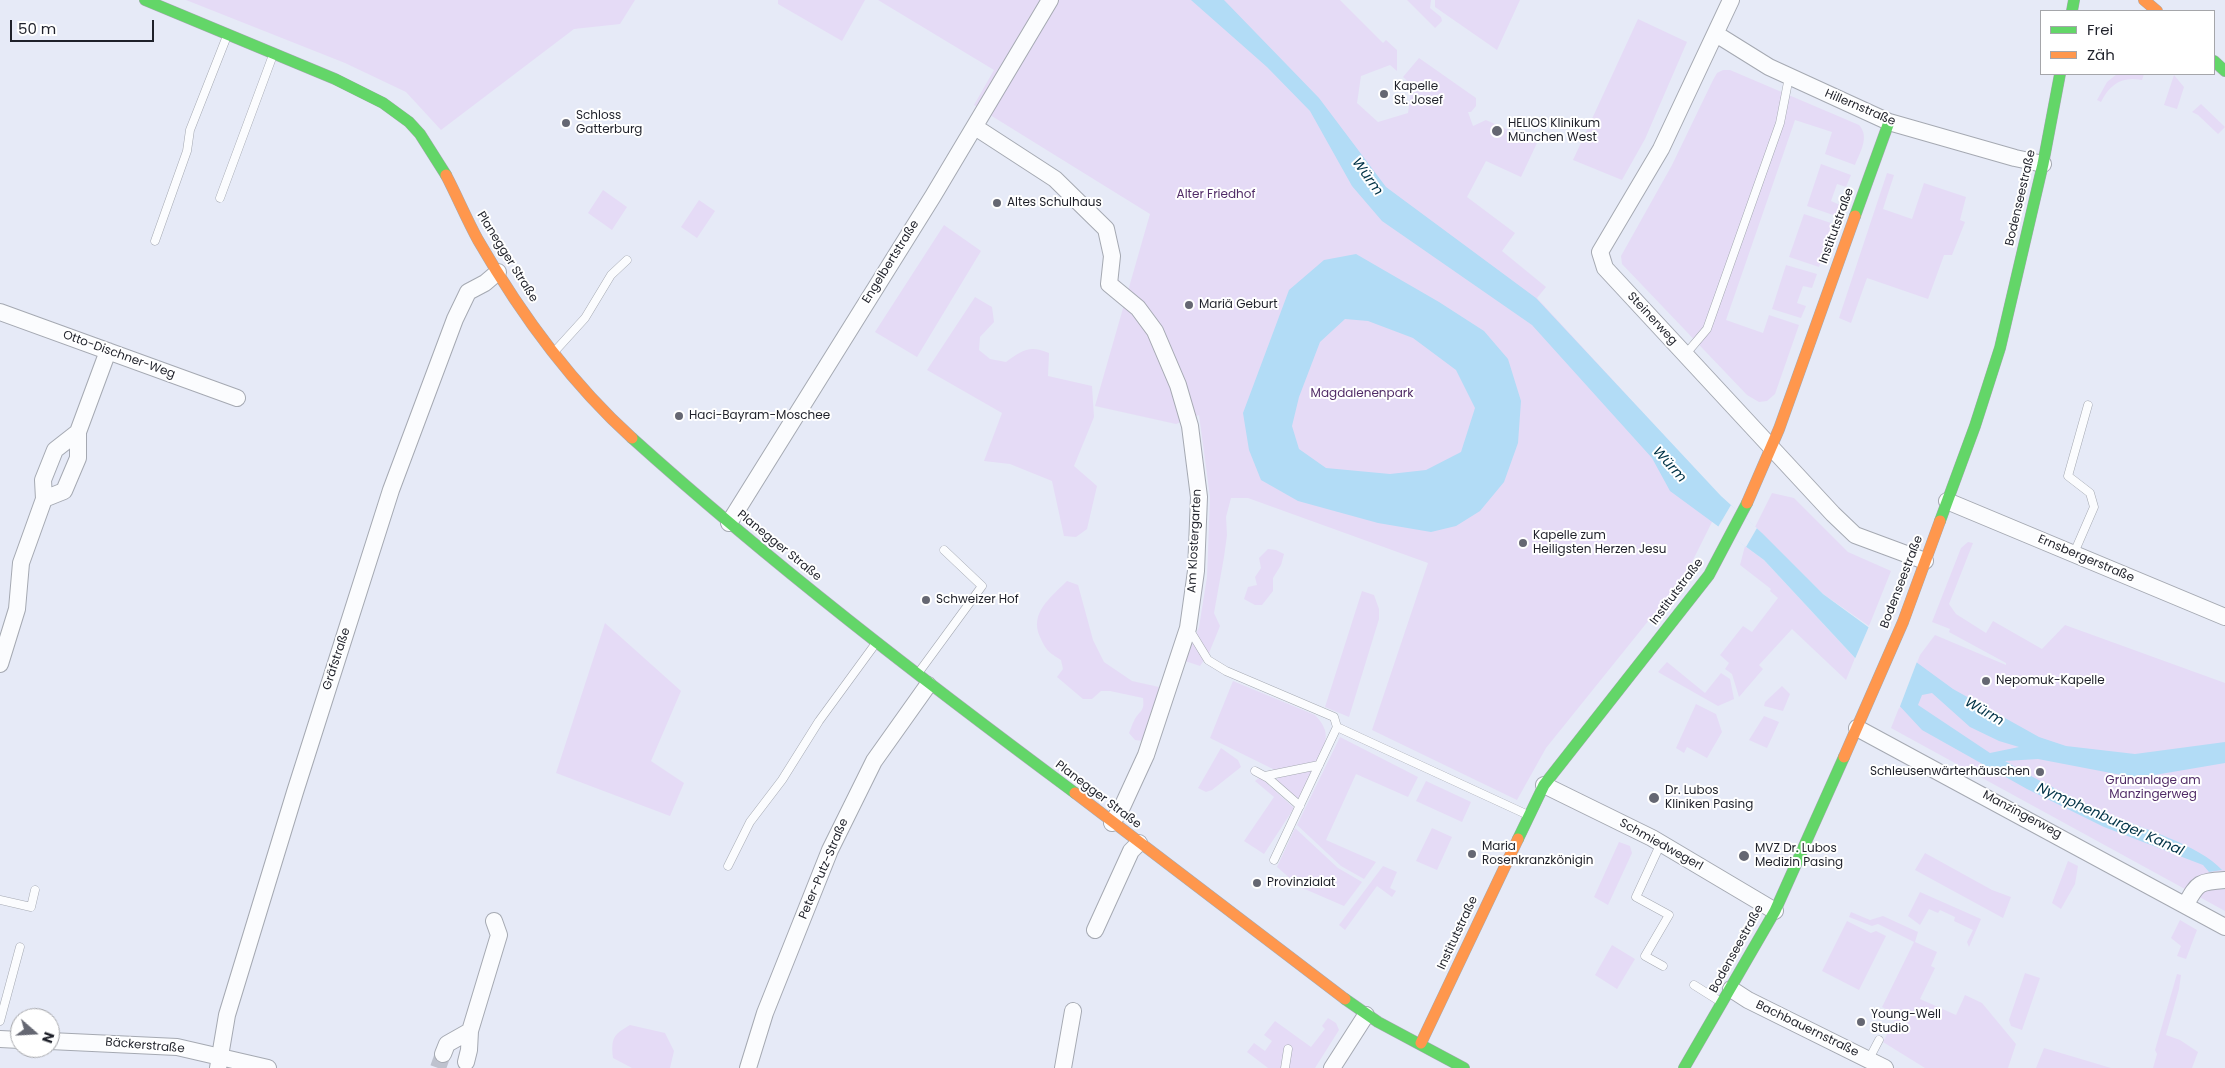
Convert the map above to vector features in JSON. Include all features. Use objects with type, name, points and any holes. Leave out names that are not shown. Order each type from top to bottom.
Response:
[{"type":"main road","name":"Planegger Straße","points":[[145,0],[338,80],[392,109],[408,120],[422,135],[477,238],[498,272],[574,380],[616,424],[729,523],[922,680],[1235,913],[1366,1015],[1388,1030],[1421,1043],[1464,1068]]},
{"type":"main road","points":[[2144,0],[2156,10]]},
{"type":"main road","points":[[2215,62],[2225,71]]},
{"type":"main road","name":"Bodenseestraße","points":[[1684,1068],[1775,911],[1876,688],[1903,622],[1975,426],[2000,348],[2043,164],[2060,75]]},
{"type":"main road","name":"Institutstraße","points":[[1421,1043],[1544,785],[1709,575],[1742,515],[1771,448],[1889,122]]},
{"type":"street","name":"Engelbertstraße","points":[[729,523],[975,127],[1050,0]]},
{"type":"street","name":"Steinerweg","points":[[1731,0],[1661,149],[1600,252],[1605,268],[1771,448],[1855,535],[1925,561]]},
{"type":"street","name":"Hillernstraße","points":[[1716,34],[1769,68],[1889,122],[2043,164]]},
{"type":"street","name":"Am Klostergarten","points":[[975,127],[1055,179],[1106,228],[1112,256],[1109,284],[1138,308],[1155,331],[1178,385],[1190,426],[1199,497],[1196,571],[1188,628],[1146,755],[1123,805],[1112,823]]},
{"type":"street","name":"Gräfstraße","points":[[219,1062],[226,1015],[274,857],[396,476],[468,292],[485,283],[498,272]]},
{"type":"street","name":"Otto-Dischner-Weg","points":[[0,312],[237,398]]},
{"type":"street","points":[[44,499],[64,491],[78,458],[78,432],[108,352]]},
{"type":"street","points":[[0,664],[18,609],[21,563],[44,499],[43,480],[55,450],[78,432]]},
{"type":"street","name":"Ernsbergerstraße","points":[[1947,501],[2225,617]]},
{"type":"street","name":"Peter-Putz-Straße","points":[[748,1068],[759,1029],[830,850],[874,761],[922,680]]},
{"type":"street","name":"Manzingerweg","points":[[1857,728],[2186,904],[2225,927]]},
{"type":"street","name":"Schmiedwegerl","points":[[1544,785],[1661,843],[1775,911]]},
{"type":"street","points":[[1095,930],[1131,851],[1140,843]]},
{"type":"street","points":[[2186,904],[2196,886],[2206,881],[2225,880]]},
{"type":"street","points":[[466,1062],[470,1031],[499,935],[494,921]]},
{"type":"street","name":"Bachbauernstraße","points":[[1727,996],[1748,1000],[1885,1068]]},
{"type":"street","points":[[1063,1068],[1073,1011]]},
{"type":"street","points":[[1332,1068],[1366,1015]]},
{"type":"street","points":[[443,1054],[447,1044],[470,1031]]},
{"type":"street","name":"Bäckerstraße","points":[[60,1041],[177,1047],[219,1062],[268,1068]]},
{"type":"lane","points":[[155,241],[187,152],[190,130],[228,34]]},
{"type":"lane","points":[[220,198],[274,54]]},
{"type":"lane","points":[[1685,355],[1707,329],[1780,123],[1789,77]]},
{"type":"lane","points":[[554,352],[585,318],[611,275],[627,260]]},
{"type":"lane","points":[[2074,554],[2094,507],[2090,493],[2068,476],[2088,405]]},
{"type":"lane","points":[[922,680],[982,586],[944,550]]},
{"type":"lane","points":[[1188,628],[1208,660],[1226,671],[1334,717],[1337,727],[1274,860]]},
{"type":"lane","points":[[728,866],[750,822],[782,780],[818,721],[876,644]]},
{"type":"lane","points":[[1337,727],[1529,815]]},
{"type":"lane","points":[[1265,776],[1319,765]]},
{"type":"lane","points":[[1255,771],[1265,776],[1300,806]]},
{"type":"lane","points":[[1661,843],[1636,897],[1669,915],[1645,956],[1664,966]]},
{"type":"lane","points":[[0,900],[30,907],[35,890]]},
{"type":"lane","points":[[0,1021],[20,947]]},
{"type":"lane","points":[[1694,985],[1727,996]]},
{"type":"lane","points":[[1869,1059],[1879,1040]]},
{"type":"lane","points":[[1285,1068],[1288,1049]]},
{"type":"green space","points":[[186,0],[635,0],[620,24],[574,29],[441,130],[406,92],[345,63]]},
{"type":"green space","points":[[778,0],[865,0],[842,41],[778,4]]},
{"type":"green space","points":[[878,0],[1340,0],[1383,43],[1386,40],[1397,50],[1397,71],[1390,65],[1361,76],[1357,103],[1378,122],[1408,113],[1412,85],[1403,77],[1419,58],[1476,98],[1476,106],[1471,112],[1468,112],[1473,126],[1486,120],[1537,143],[1521,177],[1486,161],[1467,197],[1515,233],[1502,251],[1546,287],[1537,298],[1721,497],[1712,522],[1686,574],[1546,748],[1517,800],[1372,730],[1428,563],[1248,498],[1231,498],[1226,517],[1227,535],[1214,613],[1220,626],[1209,653],[1200,666],[1185,661],[1199,627],[1207,577],[1210,497],[1199,415],[1176,424],[1095,406],[1150,214],[974,105],[994,70]]},
{"type":"green space","points":[[1407,0],[1431,0],[1430,8],[1441,17],[1442,21],[1435,28]]},
{"type":"green space","points":[[1435,0],[1520,0],[1497,50],[1435,7]]},
{"type":"green space","points":[[1638,19],[1687,42],[1645,139],[1622,180],[1573,160]]},
{"type":"green space","points":[[1723,70],[1730,70],[1859,125],[1864,134],[1863,145],[1855,165],[1825,154],[1832,132],[1795,120],[1726,320],[1763,333],[1769,315],[1799,325],[1775,394],[1767,401],[1759,402],[1747,395],[1622,264],[1621,256],[1672,165],[1713,80],[1717,73]]},
{"type":"green space","points":[[2116,75],[2144,75],[2142,80],[2128,79],[2117,83],[2108,90],[2101,102],[2097,100],[2107,82]]},
{"type":"green space","points":[[2174,75],[2184,87],[2177,109],[2164,105]]},
{"type":"green space","points":[[2201,104],[2225,127],[2218,134],[2198,115],[2192,112]]},
{"type":"green space","points":[[1821,164],[1851,175],[1846,187],[1837,184],[1831,201],[1840,205],[1836,216],[1807,206]]},
{"type":"green space","points":[[1887,173],[1894,175],[1883,209],[1912,219],[1924,183],[1966,197],[1960,220],[1965,222],[1952,255],[1944,255],[1928,299],[1867,278],[1851,323],[1839,318]]},
{"type":"green space","points":[[603,190],[627,207],[612,230],[588,213]]},
{"type":"green space","points":[[699,200],[715,211],[697,238],[681,227]]},
{"type":"green space","points":[[1804,214],[1834,224],[1819,267],[1789,257]]},
{"type":"green space","points":[[944,225],[981,251],[917,357],[875,332]]},
{"type":"green space","points":[[1786,265],[1817,274],[1812,288],[1803,286],[1797,303],[1806,306],[1801,318],[1772,309]]},
{"type":"green space","points":[[975,297],[992,307],[994,322],[980,337],[979,350],[990,359],[1006,362],[1026,350],[1036,349],[1049,353],[1048,376],[1092,386],[1094,417],[1074,466],[1097,486],[1087,529],[1076,537],[1064,536],[1052,481],[1010,464],[984,461],[1002,413],[927,370]]},
{"type":"green space","points":[[1772,493],[1794,498],[1848,552],[1891,571],[1869,626],[1823,594],[1755,527]]},
{"type":"green space","name":"Grünanlage am Manzingerweg","points":[[1968,542],[1973,543],[1949,604],[1956,614],[1986,633],[1993,621],[2042,649],[2065,625],[2225,683],[2225,911],[1891,728],[1920,655],[1935,635],[2006,665],[2006,663],[1949,632],[1950,629],[1932,622],[1961,548]]},
{"type":"green space","points":[[1745,546],[1764,560],[1855,658],[1846,680],[1792,629],[1759,665],[1763,669],[1739,697],[1732,674],[1725,669],[1729,663],[1720,655],[1743,626],[1752,632],[1778,598],[1770,591],[1771,589],[1740,565]]},
{"type":"green space","points":[[1268,549],[1284,554],[1281,565],[1273,578],[1273,591],[1262,605],[1255,605],[1244,599],[1248,587],[1257,585],[1255,577],[1261,568],[1259,558]]},
{"type":"green space","points":[[1067,581],[1078,585],[1093,640],[1104,662],[1132,681],[1159,687],[1161,698],[1143,741],[1135,740],[1129,733],[1142,709],[1143,698],[1101,691],[1092,699],[1083,699],[1057,677],[1063,669],[1061,660],[1050,653],[1044,645],[1037,628],[1037,620],[1043,606]]},
{"type":"green space","points":[[1362,591],[1374,595],[1379,609],[1379,619],[1349,717],[1325,707]]},
{"type":"green space","points":[[605,623],[681,691],[651,761],[684,783],[670,816],[556,773]]},
{"type":"green space","points":[[1667,662],[1705,693],[1721,673],[1730,679],[1734,699],[1718,706],[1658,672]]},
{"type":"green space","points":[[1233,681],[1315,715],[1324,727],[1326,738],[1317,762],[1277,771],[1210,738]]},
{"type":"green space","points":[[1782,686],[1790,694],[1783,711],[1764,706],[1765,702]]},
{"type":"green space","points":[[1696,704],[1716,714],[1722,732],[1707,758],[1687,747],[1684,753],[1676,748]]},
{"type":"green space","points":[[1764,716],[1779,722],[1767,748],[1749,740]]},
{"type":"green space","points":[[1340,737],[1418,777],[1408,797],[1356,774],[1326,840],[1376,862],[1364,879],[1341,866],[1297,825]]},
{"type":"green space","points":[[1221,748],[1238,760],[1241,767],[1212,790],[1206,792],[1198,788]]},
{"type":"green space","points":[[1315,768],[1300,800],[1278,783],[1277,779],[1281,775]]},
{"type":"green space","points":[[1260,777],[1294,808],[1264,854],[1244,841],[1274,797],[1255,781]]},
{"type":"green space","points":[[1426,781],[1471,802],[1462,822],[1416,801]]},
{"type":"green space","points":[[1295,828],[1338,868],[1362,882],[1344,906],[1300,887],[1277,867]]},
{"type":"green space","points":[[1432,828],[1452,837],[1437,870],[1416,861]]},
{"type":"green space","points":[[1619,842],[1630,846],[1632,853],[1608,905],[1594,897]]},
{"type":"green space","points":[[1925,853],[1992,890],[2011,897],[2003,918],[1915,870]]},
{"type":"green space","points":[[2068,861],[2078,866],[2075,884],[2061,909],[2052,903]]},
{"type":"green space","points":[[1383,866],[1397,872],[1390,888],[1396,891],[1392,897],[1377,886],[1345,930],[1339,925]]},
{"type":"green space","points":[[1920,892],[1981,919],[1969,947],[1967,942],[1973,930],[1954,921],[1955,917],[1940,910],[1938,913],[1929,909],[1920,925],[1908,916]]},
{"type":"green space","points":[[1851,912],[1870,920],[1883,916],[1918,932],[1915,942],[1937,952],[1931,966],[1935,968],[1920,999],[1956,1015],[1965,995],[1982,1003],[2016,1044],[2008,1068],[1925,1068],[1883,1042],[1897,1015],[1882,1007],[1914,942],[1878,924],[1872,926],[1849,917]]},
{"type":"green space","points":[[2180,920],[2197,930],[2186,959],[2177,956],[2181,946],[2171,938]]},
{"type":"green space","points":[[1847,921],[1871,933],[1876,931],[1886,936],[1859,990],[1822,971]]},
{"type":"green space","points":[[1612,945],[1635,959],[1617,989],[1595,975]]},
{"type":"green space","points":[[2025,973],[2040,978],[2022,1030],[2011,1026],[2009,1020]]},
{"type":"green space","points":[[2177,974],[2181,975],[2179,989],[2166,1035],[2180,1040],[2198,1052],[2192,1068],[2153,1068],[2157,1054],[2155,1050]]},
{"type":"green space","points":[[1328,1018],[1336,1023],[1339,1030],[1315,1068],[1268,1068],[1247,1052],[1254,1043],[1265,1051],[1272,1041],[1264,1035],[1275,1021],[1311,1047],[1325,1029],[1322,1026]]},
{"type":"green space","points":[[630,1025],[665,1033],[674,1051],[670,1068],[632,1068],[613,1058],[612,1046],[614,1038]]},
{"type":"green space","points":[[2044,1048],[2111,1068],[2036,1068]]},
{"type":"water","points":[[1191,0],[1224,0],[1319,98],[1386,187],[1536,298],[1721,496],[1762,533],[1823,594],[1953,689],[2039,737],[2066,746],[2135,754],[2225,742],[2225,763],[2137,778],[2038,759],[2005,761],[2082,802],[2185,845],[2212,861],[2222,870],[2209,872],[2203,865],[2104,827],[2027,789],[1922,730],[1764,560],[1670,491],[1652,458],[1532,325],[1382,221],[1352,186],[1310,111],[1267,67]],"holes":[[[1932,693],[1970,727],[1999,741],[2019,747],[1990,753],[1918,705],[1922,695]]]},
{"type":"water","points":[[1356,254],[1439,302],[1484,331],[1508,359],[1521,401],[1518,443],[1504,482],[1480,511],[1456,526],[1431,532],[1378,523],[1298,501],[1261,480],[1249,450],[1243,413],[1289,290],[1324,260]],"holes":[[[1345,319],[1368,321],[1413,338],[1456,370],[1475,408],[1461,452],[1426,470],[1390,474],[1326,468],[1299,449],[1292,426],[1299,397],[1320,342]]]},
{"type":"pier","points":[[1731,505],[1757,528],[1746,547],[1718,527]]},
{"type":"pier","points":[[1870,624],[1918,659],[1899,709],[1854,661]]},
{"type":"tunnel","points":[[438,1068],[443,1054]]},
{"type":"traffic: fast","points":[[145,0],[335,79],[383,103],[409,122],[420,134],[446,175]]},
{"type":"traffic: fast","points":[[2072,10],[2074,0]]},
{"type":"traffic: fast","points":[[2215,62],[2225,71]]},
{"type":"traffic: fast","points":[[1940,521],[1975,426],[2000,348],[2043,164],[2060,75]]},
{"type":"traffic: fast","points":[[1855,216],[1889,122]]},
{"type":"traffic: fast","points":[[632,438],[739,531],[849,621],[1075,793]]},
{"type":"traffic: fast","points":[[1518,839],[1544,785],[1709,575],[1747,503]]},
{"type":"traffic: fast","points":[[1684,1068],[1775,911],[1844,757]]},
{"type":"traffic: fast","points":[[1345,999],[1378,1022],[1464,1068]]},
{"type":"traffic: slow","points":[[2144,0],[2156,10]]},
{"type":"traffic: slow","points":[[446,175],[478,240],[529,320],[567,370],[632,438]]},
{"type":"traffic: slow","points":[[1747,503],[1779,429],[1855,216]]},
{"type":"traffic: slow","points":[[1844,757],[1903,622],[1940,521]]},
{"type":"traffic: slow","points":[[1075,793],[1345,999]]},
{"type":"traffic: slow","points":[[1421,1043],[1518,839]]},
{"type":"place","name":"Kapelle St. Josef","points":[[1384,94]]},
{"type":"place","name":"Schloss Gatterburg","points":[[566,123]]},
{"type":"place","name":"HELIOS Klinikum München West","points":[[1497,131]]},
{"type":"place","name":"Altes Schulhaus","points":[[997,203]]},
{"type":"place","name":"Mariä Geburt","points":[[1189,305]]},
{"type":"place","name":"Haci-Bayram-Moschee","points":[[679,416]]},
{"type":"place","name":"Kapelle zum Heiligsten Herzen Jesu","points":[[1523,543]]},
{"type":"place","name":"Schweizer Hof","points":[[926,600]]},
{"type":"place","name":"Nepomuk-Kapelle","points":[[1986,681]]},
{"type":"place","name":"Schleusenwärterhäuschen","points":[[2040,772]]},
{"type":"place","name":"Dr. Lubos Kliniken Pasing","points":[[1654,798]]},
{"type":"place","name":"Maria Rosenkranzkönigin","points":[[1472,854]]},
{"type":"place","name":"MVZ Dr. Lubos Medizin Pasing","points":[[1744,856]]},
{"type":"place","name":"Provinzialat","points":[[1257,883]]},
{"type":"place","name":"Young-Well Studio","points":[[1861,1022]]},
{"type":"water label","name":"Würm","points":[[1367,177]]},
{"type":"water label","name":"Würm","points":[[1669,465]]},
{"type":"water label","name":"Würm","points":[[1984,712]]},
{"type":"water label","name":"Nymphenburger Kanal","points":[[2110,820]]},
{"type":"park label","name":"Alter Friedhof","points":[[1216,195]]},
{"type":"park label","name":"Magdalenenpark","points":[[1362,394]]}]
